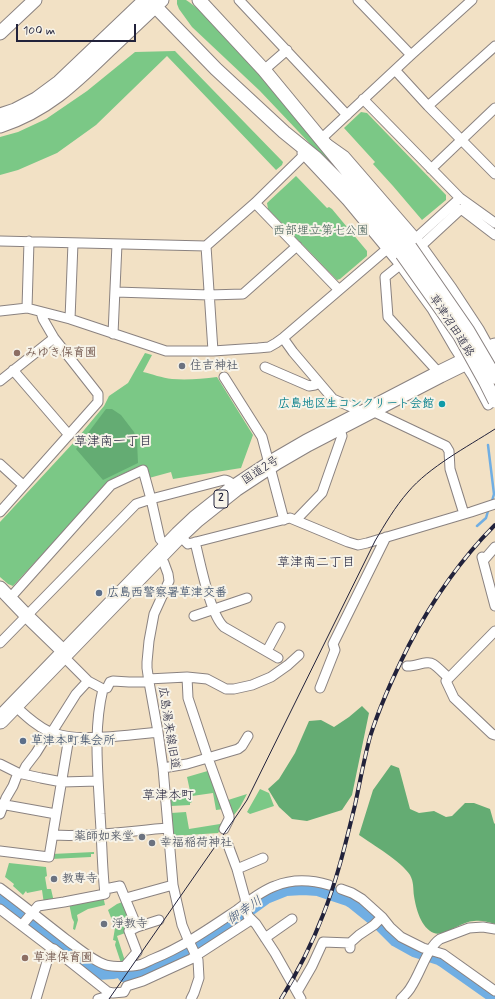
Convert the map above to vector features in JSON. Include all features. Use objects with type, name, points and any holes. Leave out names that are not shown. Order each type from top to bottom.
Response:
[{"type":"highway","name":"国道2号","points":[[0,720],[179,535],[235,488],[269,465],[366,412],[464,362],[494,352]]},
{"type":"street","points":[[0,33],[35,0]]},
{"type":"street","points":[[199,0],[264,70],[410,250],[432,309],[488,405],[495,401]]},
{"type":"street","points":[[208,0],[226,30]]},
{"type":"street","points":[[239,0],[347,115]]},
{"type":"street","points":[[358,0],[410,55]]},
{"type":"street","points":[[321,139],[410,55],[472,0]]},
{"type":"street","points":[[0,115],[15,110],[49,90],[153,1]]},
{"type":"street","points":[[0,126],[9,124],[27,116],[59,96],[78,80],[153,1]]},
{"type":"street","points":[[153,1],[216,69],[284,132],[316,158],[410,250],[452,288],[494,352]]},
{"type":"street","points":[[428,106],[495,46]]},
{"type":"street","points":[[264,70],[287,50]]},
{"type":"street","points":[[395,70],[428,106],[495,173]]},
{"type":"street","points":[[363,99],[460,198],[495,223]]},
{"type":"street","points":[[431,169],[495,108]]},
{"type":"street","points":[[284,132],[347,201],[387,249]]},
{"type":"street","points":[[0,241],[206,246],[256,203],[304,155]]},
{"type":"street","points":[[440,374],[388,317],[385,277],[460,198]]},
{"type":"street","points":[[256,203],[339,290]]},
{"type":"street","points":[[0,311],[27,308],[70,319],[166,351],[213,351],[263,348],[272,345],[283,338],[387,249],[410,250],[461,209],[495,235]]},
{"type":"street","points":[[27,308],[29,242]]},
{"type":"street","points":[[70,319],[73,243]]},
{"type":"street","points":[[113,334],[117,244]]},
{"type":"street","points":[[206,246],[213,351]]},
{"type":"street","points":[[116,292],[209,295],[243,294],[296,246]]},
{"type":"street","name":"草津沼田道路","points":[[410,250],[468,331],[495,377]]},
{"type":"street","name":"草津沼田道路","points":[[410,250],[460,336],[495,401]]},
{"type":"street","points":[[0,512],[98,402],[98,394],[54,338],[43,319],[42,312]]},
{"type":"street","points":[[0,381],[54,338]]},
{"type":"street","points":[[283,338],[332,399],[446,446],[450,469],[464,514]]},
{"type":"street","points":[[265,367],[309,386],[319,383]]},
{"type":"street","points":[[13,370],[69,435]]},
{"type":"street","points":[[224,377],[262,437],[284,520]]},
{"type":"street","points":[[296,520],[322,493],[342,436],[339,427]]},
{"type":"street","points":[[0,464],[23,485]]},
{"type":"street","name":"広島湯来線旧道","points":[[10,598],[111,485],[143,470],[169,581],[154,614],[147,656],[147,668],[163,768],[172,885],[182,925],[198,960],[199,978],[191,999]]},
{"type":"street","points":[[0,644],[136,504],[224,480],[230,482],[235,488]]},
{"type":"street","points":[[179,535],[188,544],[290,518],[353,544],[362,544],[494,506]]},
{"type":"street","points":[[320,688],[335,650],[333,644],[386,537]]},
{"type":"street","points":[[195,542],[206,584],[219,622],[224,627],[278,658]]},
{"type":"street","points":[[495,547],[482,559],[495,606]]},
{"type":"street","points":[[0,588],[60,648],[68,661],[88,681],[103,689]]},
{"type":"street","points":[[194,616],[246,598]]},
{"type":"street","points":[[267,651],[280,627]]},
{"type":"street","points":[[495,630],[446,681],[454,698],[492,734],[495,735]]},
{"type":"street","points":[[23,924],[38,906],[105,894],[98,781],[97,733],[98,713],[103,689],[107,688],[110,682],[113,680],[129,682],[187,677],[207,679],[228,690],[252,685],[271,677],[299,655]]},
{"type":"street","points":[[407,666],[429,663],[433,664],[449,678]]},
{"type":"street","points":[[187,677],[188,698],[229,816],[224,829]]},
{"type":"street","points":[[0,814],[2,804],[20,773],[51,732],[76,694],[88,681]]},
{"type":"street","points":[[14,705],[29,720],[51,732],[69,737],[92,738],[158,732]]},
{"type":"street","points":[[163,768],[188,764],[238,749],[242,746],[248,736]]},
{"type":"street","points":[[0,851],[49,857],[69,737]]},
{"type":"street","points":[[0,764],[20,773],[62,782],[98,781]]},
{"type":"street","points":[[2,804],[56,814]]},
{"type":"street","points":[[53,836],[101,834],[168,828]]},
{"type":"street","points":[[228,844],[237,869],[250,919],[256,924],[275,953],[299,996]]},
{"type":"street","points":[[237,869],[263,858]]},
{"type":"street","points":[[0,888],[97,961],[114,966],[138,966],[189,942],[268,889],[284,883],[310,881],[329,885]]},
{"type":"street","points":[[126,898],[172,885]]},
{"type":"street","points":[[105,888],[120,886],[137,926]]},
{"type":"street","points":[[341,889],[357,896],[379,920],[401,937],[428,953],[443,954],[495,991]]},
{"type":"street","points":[[0,909],[23,924],[51,948],[108,992],[122,995],[127,986],[144,981],[191,959],[250,919]]},
{"type":"street","points":[[125,966],[137,952],[129,931],[137,926],[159,920]]},
{"type":"street","points":[[265,938],[292,920]]},
{"type":"street","points":[[299,996],[323,942],[350,946],[359,935],[379,920]]},
{"type":"street","points":[[401,999],[410,989],[428,953],[437,941],[469,928],[495,929]]},
{"type":"street","points":[[36,999],[51,948]]},
{"type":"street","points":[[98,999],[105,997],[108,992]]},
{"type":"green space","points":[[177,0],[186,0],[205,14],[235,46],[335,166],[333,168],[260,91],[192,27],[179,9]]},
{"type":"green space","points":[[175,51],[283,162],[282,165],[276,170],[167,56],[96,125],[57,153],[18,170],[0,175],[0,137],[18,132],[46,119],[87,91],[135,52]]},
{"type":"green space","points":[[361,112],[367,113],[446,195],[446,200],[422,220],[373,164],[375,162],[344,128]]},
{"type":"green space","name":"西部埋立第七公園","points":[[296,176],[327,208],[329,207],[332,209],[367,251],[367,256],[340,279],[337,280],[268,209],[267,203]]},
{"type":"green space","points":[[145,353],[152,355],[143,372],[172,379],[217,377],[253,435],[241,468],[173,479],[171,472],[149,478],[145,465],[120,475],[107,484],[13,586],[8,584],[0,577],[0,522],[75,441],[104,406],[109,396],[128,383]]},
{"type":"green space","points":[[106,409],[112,409],[121,415],[134,432],[137,441],[138,463],[103,480],[76,449]]},
{"type":"green space","points":[[362,706],[369,713],[352,795],[342,810],[307,821],[292,819],[279,807],[268,789],[279,779],[295,753],[309,721],[321,720],[334,727]]},
{"type":"green space","points":[[391,765],[399,768],[410,809],[419,813],[434,811],[446,817],[452,816],[465,803],[474,803],[490,809],[495,824],[495,924],[474,921],[464,923],[443,933],[438,934],[429,931],[422,923],[416,907],[413,883],[410,875],[394,859],[359,835],[373,790]]},
{"type":"green space","points":[[211,770],[224,809],[216,810],[213,793],[192,796],[192,802],[190,805],[171,806],[170,795],[190,791],[187,777]]},
{"type":"green space","points":[[260,789],[269,793],[274,806],[250,814],[247,812]]},
{"type":"green space","points":[[247,794],[240,807],[231,819],[225,801]]},
{"type":"green space","points":[[186,812],[189,829],[224,822],[218,833],[173,836],[171,813]]},
{"type":"green space","points":[[94,852],[94,854],[91,854],[91,857],[51,859],[52,854]]},
{"type":"green space","points":[[9,863],[46,867],[47,876],[45,877],[47,889],[51,889],[54,902],[44,904],[42,890],[27,893],[26,891],[23,895],[13,886],[14,884],[5,877]]},
{"type":"green space","points":[[103,896],[105,905],[88,909],[77,915],[78,920],[75,930],[73,929],[74,922],[69,903]]},
{"type":"green space","points":[[125,901],[135,926],[128,932],[117,936],[125,961],[121,963],[115,945],[116,941],[113,940],[115,928],[108,910]]},
{"type":"water","points":[[0,891],[50,930],[121,971],[142,973],[114,979],[98,980],[0,904]]},
{"type":"waterway","points":[[488,445],[494,494],[492,501]]},
{"type":"waterway","points":[[477,526],[486,518],[488,511]]},
{"type":"waterway","name":"御幸川","points":[[124,975],[142,973],[183,954],[222,929],[266,897],[286,889],[303,888],[318,889],[348,899],[379,923],[396,940],[414,950],[439,958],[495,997]]},
{"type":"tram line","points":[[109,999],[247,800],[375,541],[394,510],[408,492],[427,474],[449,458],[495,429]]},
{"type":"railway","points":[[281,999],[309,947],[328,902],[348,833],[370,737],[378,713],[393,679],[409,645],[437,597],[470,552],[495,525]]},
{"type":"place","name":"みゆき保育園","points":[[17,353]]},
{"type":"place","name":"住吉神社","points":[[182,366]]},
{"type":"place","name":"広島地区生コンクリート会館","points":[[442,404]]},
{"type":"place","name":"広島西警察署草津交番","points":[[99,593]]},
{"type":"place","name":"草津本町集会所","points":[[23,741]]},
{"type":"place","name":"薬師如来堂","points":[[142,837]]},
{"type":"place","name":"幸福稲荷神社","points":[[152,843]]},
{"type":"place","name":"教専寺","points":[[54,879]]},
{"type":"place","name":"淨教寺","points":[[104,924]]},
{"type":"place","name":"草津保育園","points":[[25,958]]},
{"type":"district","name":"草津南一丁目","points":[[113,442]]},
{"type":"district","name":"草津南二丁目","points":[[316,563]]},
{"type":"district","name":"草津本町","points":[[168,796]]}]
